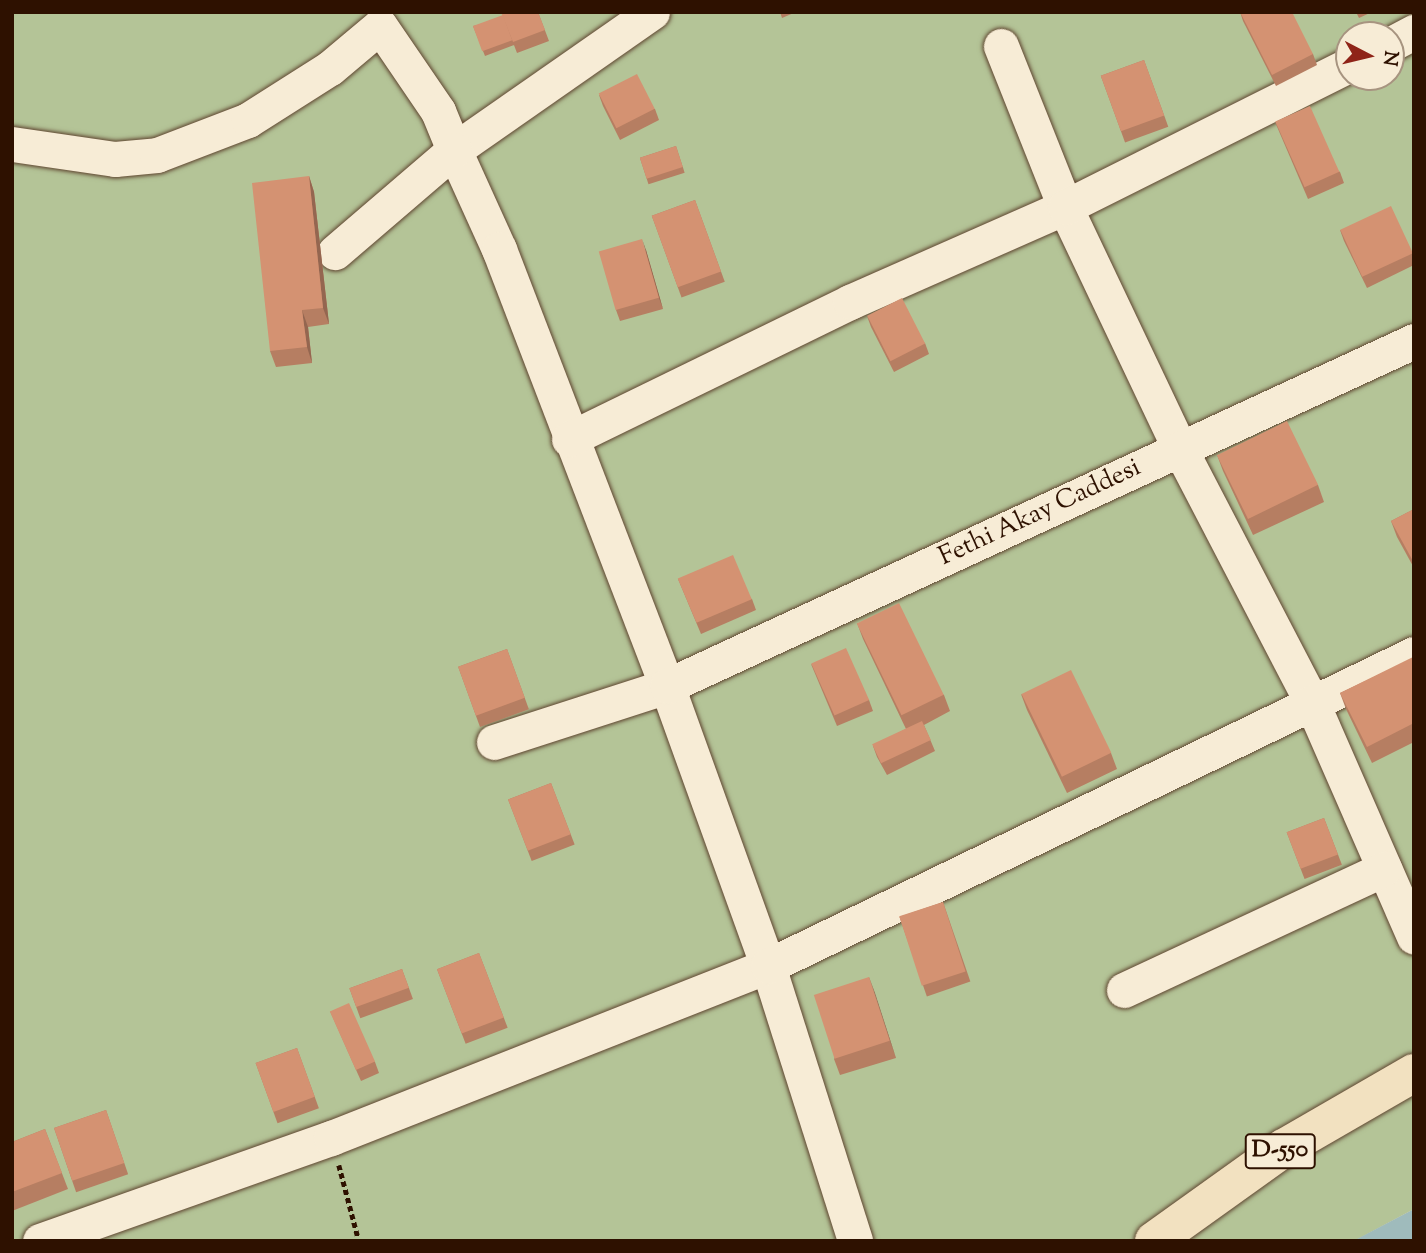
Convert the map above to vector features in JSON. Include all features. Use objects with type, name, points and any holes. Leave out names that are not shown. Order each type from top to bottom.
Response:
[{"type":"main road","name":"D-550","points":[[1154,1241],[1284,1148],[1414,1073]]},
{"type":"street","points":[[335,252],[454,150],[652,12]]},
{"type":"street","points":[[12,144],[115,159],[157,155],[248,120],[330,68],[380,26],[438,111],[499,249],[569,439],[667,686],[768,966],[855,1241]]},
{"type":"street","points":[[1000,46],[1065,207],[1180,449],[1312,703],[1414,937]]},
{"type":"street","points":[[569,439],[850,302],[1065,207],[1335,72]]},
{"type":"street","name":"Fethi Akay Caddesi","points":[[494,741],[667,686],[1414,341]]},
{"type":"street","points":[[40,1241],[331,1138],[768,966],[1414,654]]},
{"type":"street","points":[[1124,990],[1384,869]]},
{"type":"path","points":[[331,1138],[359,1241]]},
{"type":"green space","points":[[12,12],[1414,12],[1414,1209],[1354,1241],[12,1241]]},
{"type":"water","points":[[1414,1209],[1414,1241],[1354,1241],[1357,1239]]},
{"type":"building","points":[[501,12],[538,12],[545,30],[513,42]]},
{"type":"building","points":[[1240,12],[1292,12],[1313,54],[1272,75]]},
{"type":"building","points":[[503,15],[512,40],[482,51],[473,26]]},
{"type":"building","points":[[1144,60],[1164,115],[1121,131],[1101,76]]},
{"type":"building","points":[[637,74],[655,109],[616,128],[599,94]]},
{"type":"building","points":[[1310,106],[1339,172],[1305,187],[1275,121]]},
{"type":"building","points":[[676,146],[683,167],[647,179],[640,158]]},
{"type":"building","points":[[309,176],[323,308],[302,310],[307,347],[270,351],[252,183]]},
{"type":"building","points":[[695,200],[721,271],[678,287],[652,216]]},
{"type":"building","points":[[1391,206],[1413,253],[1362,277],[1340,230]]},
{"type":"building","points":[[642,239],[659,298],[616,310],[599,251]]},
{"type":"building","points":[[902,298],[925,343],[890,361],[867,316]]},
{"type":"building","points":[[1287,421],[1318,485],[1248,519],[1217,455]]},
{"type":"building","points":[[1414,509],[1414,563],[1391,521]]},
{"type":"building","points":[[733,555],[752,599],[697,623],[678,578]]},
{"type":"building","points":[[899,603],[944,695],[901,715],[857,624]]},
{"type":"building","points":[[846,648],[869,700],[834,716],[811,663]]},
{"type":"building","points":[[507,649],[525,698],[476,716],[458,667]]},
{"type":"building","points":[[1413,657],[1414,723],[1367,747],[1340,693]]},
{"type":"building","points":[[1071,670],[1111,753],[1062,777],[1022,694]]},
{"type":"building","points":[[922,721],[931,740],[881,763],[872,744]]},
{"type":"building","points":[[551,783],[571,834],[528,851],[508,799]]},
{"type":"building","points":[[1324,818],[1338,854],[1301,869],[1287,832]]},
{"type":"building","points":[[943,902],[966,971],[922,986],[899,916]]},
{"type":"building","points":[[479,953],[504,1017],[462,1034],[437,969]]},
{"type":"building","points":[[402,969],[409,988],[356,1007],[349,988]]},
{"type":"building","points":[[869,977],[890,1041],[835,1059],[814,995]]},
{"type":"building","points":[[349,1003],[375,1061],[356,1070],[330,1012]]},
{"type":"building","points":[[297,1048],[315,1097],[273,1112],[256,1063]]},
{"type":"building","points":[[106,1110],[124,1163],[72,1181],[54,1128]]},
{"type":"building","points":[[45,1129],[62,1173],[12,1192],[12,1142]]}]
